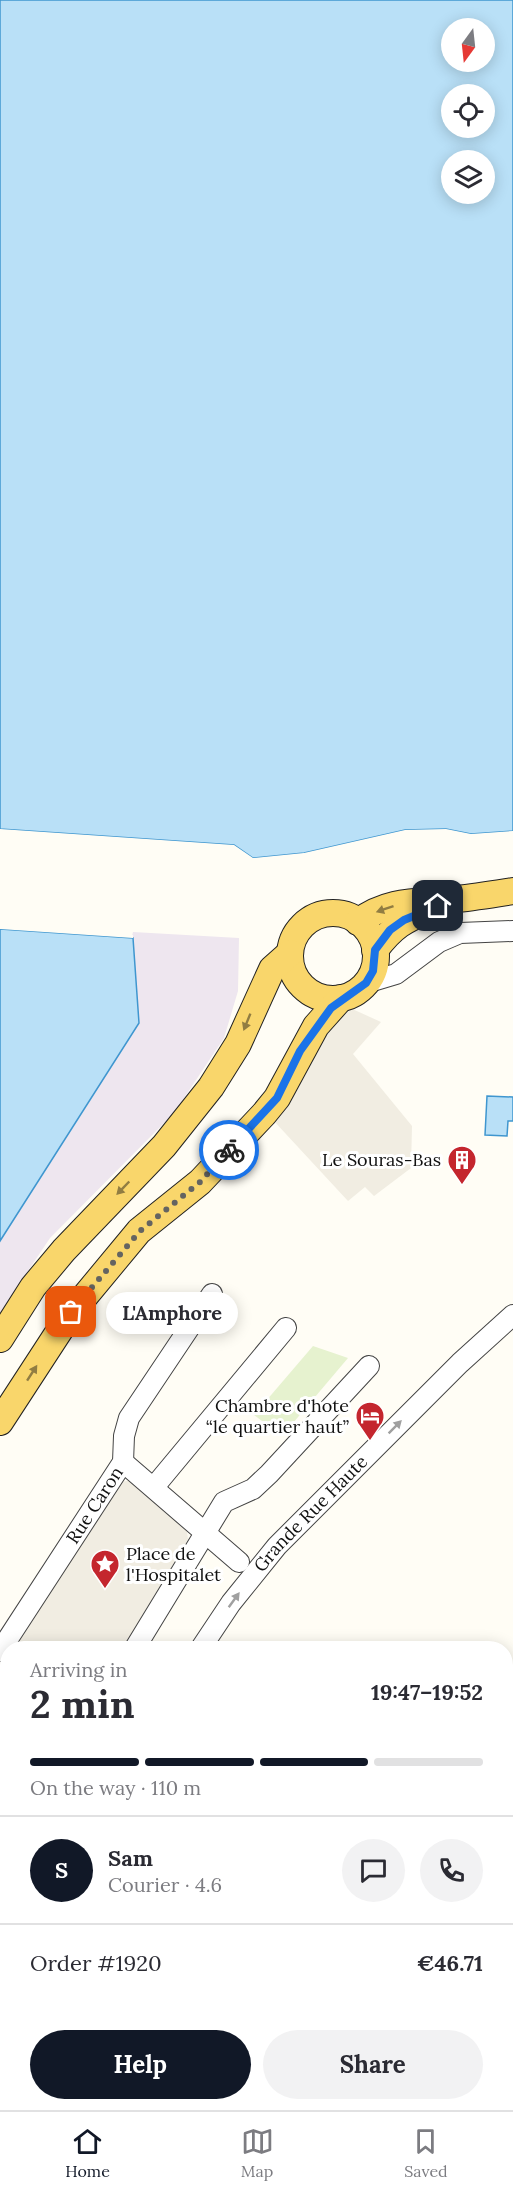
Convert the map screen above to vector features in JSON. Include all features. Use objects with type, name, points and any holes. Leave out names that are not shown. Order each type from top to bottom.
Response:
[{"type":"main road","points":[[358,922],[370,914],[411,900],[455,899],[513,891]]},
{"type":"main road","points":[[0,1422],[71,1312],[140,1231],[200,1182],[277,1098],[316,1026],[353,995],[373,971],[376,953],[390,930],[404,920],[455,899]]},
{"type":"main road","points":[[0,1339],[33,1287],[64,1250],[164,1146],[212,1086],[238,1044],[272,969],[290,953],[299,931],[319,916],[343,915],[358,922],[370,934],[376,953]]},
{"type":"main road","points":[[290,953],[296,978],[308,991],[324,998],[353,995]]},
{"type":"street","points":[[353,995],[396,974],[439,942],[460,933],[513,931]]},
{"type":"street","points":[[376,953],[407,967]]},
{"type":"street","name":"Rue Caron","points":[[7,1641],[123,1462],[124,1436],[129,1419],[212,1294]]},
{"type":"street","name":"Grande Rue Haute","points":[[206,1641],[231,1603],[277,1546],[417,1405],[513,1315]]},
{"type":"street","points":[[153,1487],[286,1328]]},
{"type":"street","points":[[139,1641],[203,1532],[224,1502],[253,1489],[269,1474],[369,1366]]},
{"type":"street","points":[[123,1462],[239,1562]]},
{"type":"shaded area","points":[[133,932],[239,938],[238,991],[224,1038],[174,1113],[50,1238],[0,1313],[0,1241],[95,1093]]},
{"type":"shaded area","points":[[348,1007],[381,1022],[353,1054],[412,1126],[411,1168],[374,1196],[365,1187],[348,1201],[273,1120],[286,1109],[309,1069],[313,1042]]},
{"type":"shaded area","name":"Place de l'Hospitalet","points":[[132,1480],[186,1526],[188,1539],[128,1641],[19,1641],[19,1639],[121,1482]]},
{"type":"green space","points":[[313,1346],[348,1358],[282,1436],[254,1415]]},
{"type":"water","points":[[0,0],[513,0],[513,831],[471,834],[446,829],[405,830],[304,853],[253,858],[234,845],[0,829]]},
{"type":"water","points":[[0,929],[133,938],[139,1023],[0,1241]]},
{"type":"water","points":[[487,1096],[513,1097],[513,1121],[508,1121],[507,1136],[485,1135]]},
{"type":"pier","points":[[0,829],[234,845],[253,858],[304,853],[405,830],[446,829],[471,834],[513,831],[513,834],[471,837],[446,832],[405,833],[305,856],[253,861],[233,848],[0,832]]},
{"type":"pier","points":[[0,926],[133,935],[133,938],[0,929]]},
{"type":"way so far","points":[[71,1312],[140,1231],[200,1182],[229,1150]]},
{"type":"place","name":"Le Souras-Bas","points":[[462,1186]]},
{"type":"place","name":"L'Amphore","points":[[71,1312]]},
{"type":"place","name":"Chambre d'hote “le quartier haut”","points":[[370,1442]]},
{"type":"place","name":"Place de l'Hospitalet","points":[[105,1590]]},
{"type":"route","points":[[229,1150],[277,1098],[300,1051],[316,1026],[341,998],[353,994],[366,983],[373,971],[375,950],[390,930],[404,920],[438,906]]}]
